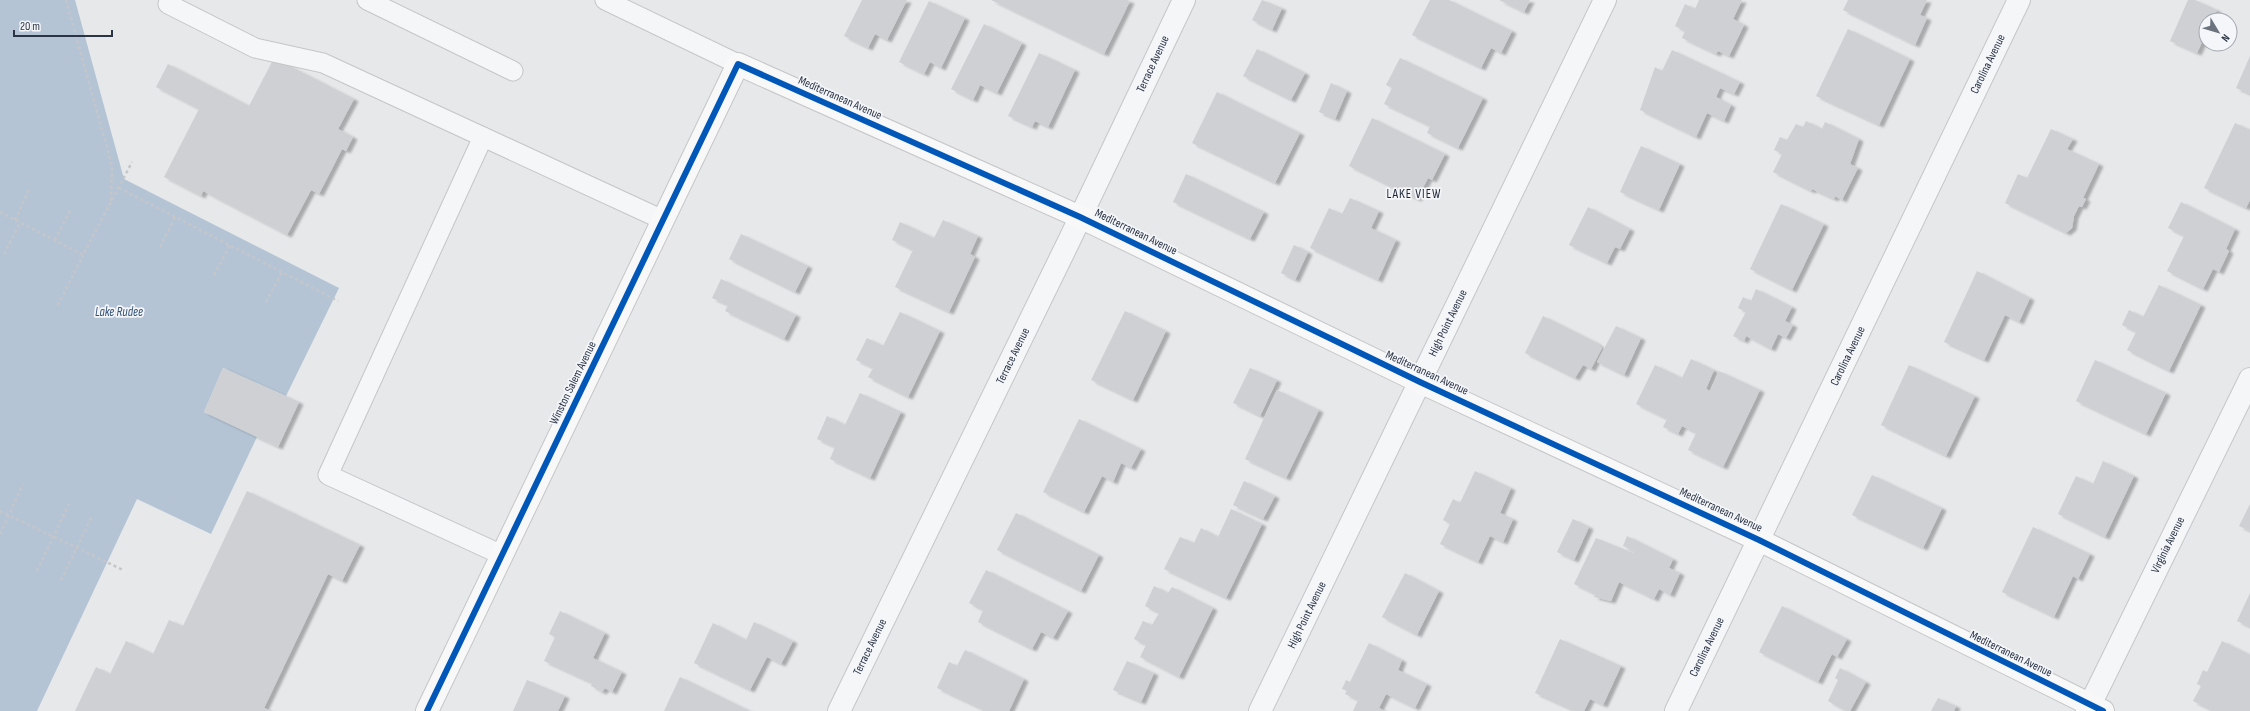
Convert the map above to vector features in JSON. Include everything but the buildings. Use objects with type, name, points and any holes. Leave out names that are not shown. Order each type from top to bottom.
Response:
[{"type":"street","name":"Terrace Avenue","points":[[839,711],[1184,0]]},
{"type":"street","name":"High Point Avenue","points":[[1260,711],[1605,0]]},
{"type":"street","name":"Carolina Avenue","points":[[1676,711],[2019,0]]},
{"type":"street","name":"Mediterranean Avenue","points":[[738,64],[1080,217],[1420,382],[1759,540],[2093,709]]},
{"type":"street","name":"Winston Salem Avenue","points":[[427,711],[738,64]]},
{"type":"street","name":"Virginia Avenue","points":[[2093,709],[2250,380]]},
{"type":"lane","points":[[369,0],[513,70]]},
{"type":"lane","points":[[605,0],[738,64]]},
{"type":"lane","points":[[168,4],[255,48],[323,63],[663,220]]},
{"type":"lane","points":[[483,137],[328,475],[502,555]]},
{"type":"path","points":[[66,0],[112,166],[111,203]]},
{"type":"path","points":[[58,305],[132,162]]},
{"type":"path","points":[[119,188],[338,301]]},
{"type":"path","points":[[15,220],[29,190]]},
{"type":"path","points":[[55,240],[71,209]]},
{"type":"path","points":[[0,212],[83,255]]},
{"type":"path","points":[[160,247],[175,217]]},
{"type":"path","points":[[4,254],[20,223]]},
{"type":"path","points":[[214,275],[230,245]]},
{"type":"path","points":[[266,302],[282,272]]},
{"type":"path","points":[[0,534],[23,484]]},
{"type":"path","points":[[37,571],[68,504]]},
{"type":"path","points":[[0,511],[123,570]]},
{"type":"path","points":[[62,580],[92,516]]},
{"type":"water","name":"Lake Rudee","points":[[0,0],[75,0],[124,179],[339,288],[286,396],[223,368],[204,412],[257,437],[211,534],[137,499],[37,711],[0,711]]},
{"type":"cycle path","points":[[427,711],[738,64],[1080,217],[1420,382],[1759,540],[2103,711]]},
{"type":"district","name":"LAKE VIEW","points":[[1414,194]]}]
